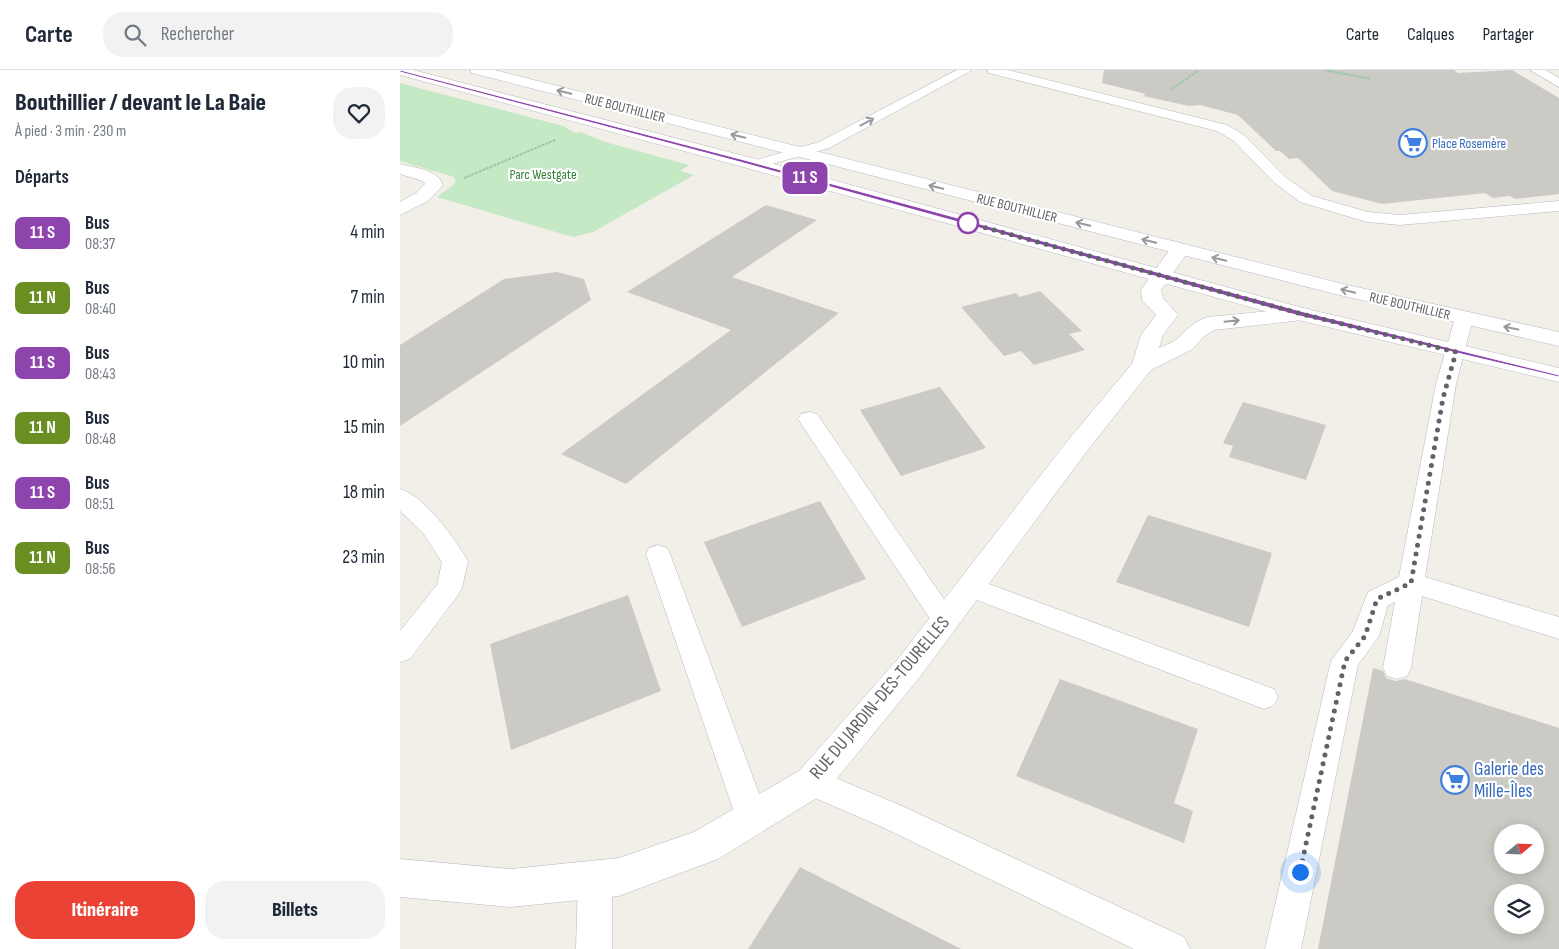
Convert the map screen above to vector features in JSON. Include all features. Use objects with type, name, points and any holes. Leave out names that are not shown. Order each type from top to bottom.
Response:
[{"type":"street","name":"RUE BOUTHILLIER","points":[[477,70],[1342,290],[1559,338]]},
{"type":"street","name":"RUE BOUTHILLIER","points":[[400,71],[1302,314],[1559,375]]},
{"type":"street","points":[[400,168],[429,177],[434,185],[422,197],[400,209]]},
{"type":"street","points":[[1180,249],[1150,290],[1151,295],[1165,311],[1190,314],[1208,324],[1302,314]]},
{"type":"street","name":"RUE DU JARDIN-DES-TOURELLES","points":[[400,878],[510,888],[619,877],[705,846],[812,782],[908,669],[1078,445],[1143,365],[1152,335],[1168,315],[1165,311]]},
{"type":"street","name":"RUE DU JARDIN-DES-TOURELLES","points":[[1143,365],[1185,344],[1201,327],[1208,324]]},
{"type":"lane","points":[[754,165],[793,150],[824,145],[966,70]]},
{"type":"lane","points":[[993,70],[1222,128],[1239,138],[1280,180],[1306,199],[1366,217],[1400,220],[1559,206]]},
{"type":"lane","points":[[1536,70],[1559,83]]},
{"type":"lane","points":[[1047,84],[1063,75]]},
{"type":"lane","points":[[793,150],[808,136]]},
{"type":"lane","points":[[1397,668],[1443,398],[1464,318]]},
{"type":"lane","points":[[809,418],[945,621]]},
{"type":"lane","points":[[400,497],[432,527],[456,561],[450,588],[400,651]]},
{"type":"lane","points":[[658,554],[752,818]]},
{"type":"lane","points":[[1283,949],[1345,661],[1365,636],[1377,599],[1411,583],[1559,628]]},
{"type":"lane","points":[[970,587],[1264,697]]},
{"type":"lane","points":[[812,782],[891,816],[1172,949]]},
{"type":"lane","points":[[594,949],[596,879]]},
{"type":"path","points":[[1171,89],[1199,70]]},
{"type":"path","points":[[1324,70],[1371,79]]},
{"type":"path","points":[[459,180],[492,168],[557,139]]},
{"type":"green space","name":"Parc Westgate","points":[[400,83],[563,126],[575,133],[581,132],[605,142],[689,165],[680,171],[694,175],[593,232],[573,237],[437,197],[453,185],[456,181],[454,177],[400,161]]},
{"type":"building","name":"Place Rosemère","points":[[1104,70],[1454,70],[1458,73],[1512,70],[1559,98],[1559,194],[1515,199],[1510,196],[1493,198],[1485,193],[1382,204],[1332,191],[1298,158],[1289,159],[1280,151],[1276,151],[1238,115],[1200,105],[1189,106],[1143,96],[1146,94],[1102,83]]},
{"type":"building","points":[[766,205],[817,220],[732,277],[839,313],[626,484],[561,454],[731,330],[627,292]]},
{"type":"building","points":[[557,272],[584,279],[591,300],[400,426],[400,345],[504,279]]},
{"type":"building","points":[[1040,291],[1082,331],[1069,334],[1085,350],[1034,365],[1021,351],[1004,356],[961,307],[1016,293],[1020,297]]},
{"type":"building","points":[[940,387],[986,448],[901,476],[860,410]]},
{"type":"building","points":[[1243,402],[1326,425],[1306,480],[1229,457],[1233,446],[1223,443]]},
{"type":"building","points":[[820,501],[866,579],[742,627],[704,542]]},
{"type":"building","points":[[1148,515],[1272,553],[1249,627],[1116,582]]},
{"type":"building","points":[[628,595],[661,691],[511,750],[490,644]]},
{"type":"building","name":"Galerie des Mille-Îles","points":[[1373,668],[1383,671],[1386,678],[1396,681],[1405,679],[1559,728],[1559,949],[1318,949]]},
{"type":"building","points":[[1060,679],[1198,729],[1174,803],[1193,811],[1184,843],[1016,776]]},
{"type":"building","points":[[800,867],[961,949],[748,949]]},
{"type":"bus line","points":[[400,71],[742,161],[1130,269],[1392,337],[1559,375]]},
{"type":"place","name":"Place Rosemère","points":[[1413,143]]},
{"type":"place","name":"Galerie des Mille-Îles","points":[[1455,780]]},
{"type":"route","points":[[968,223],[1130,269],[1456,352],[1443,398],[1411,583],[1377,599],[1365,636],[1345,661],[1300,872]]}]
